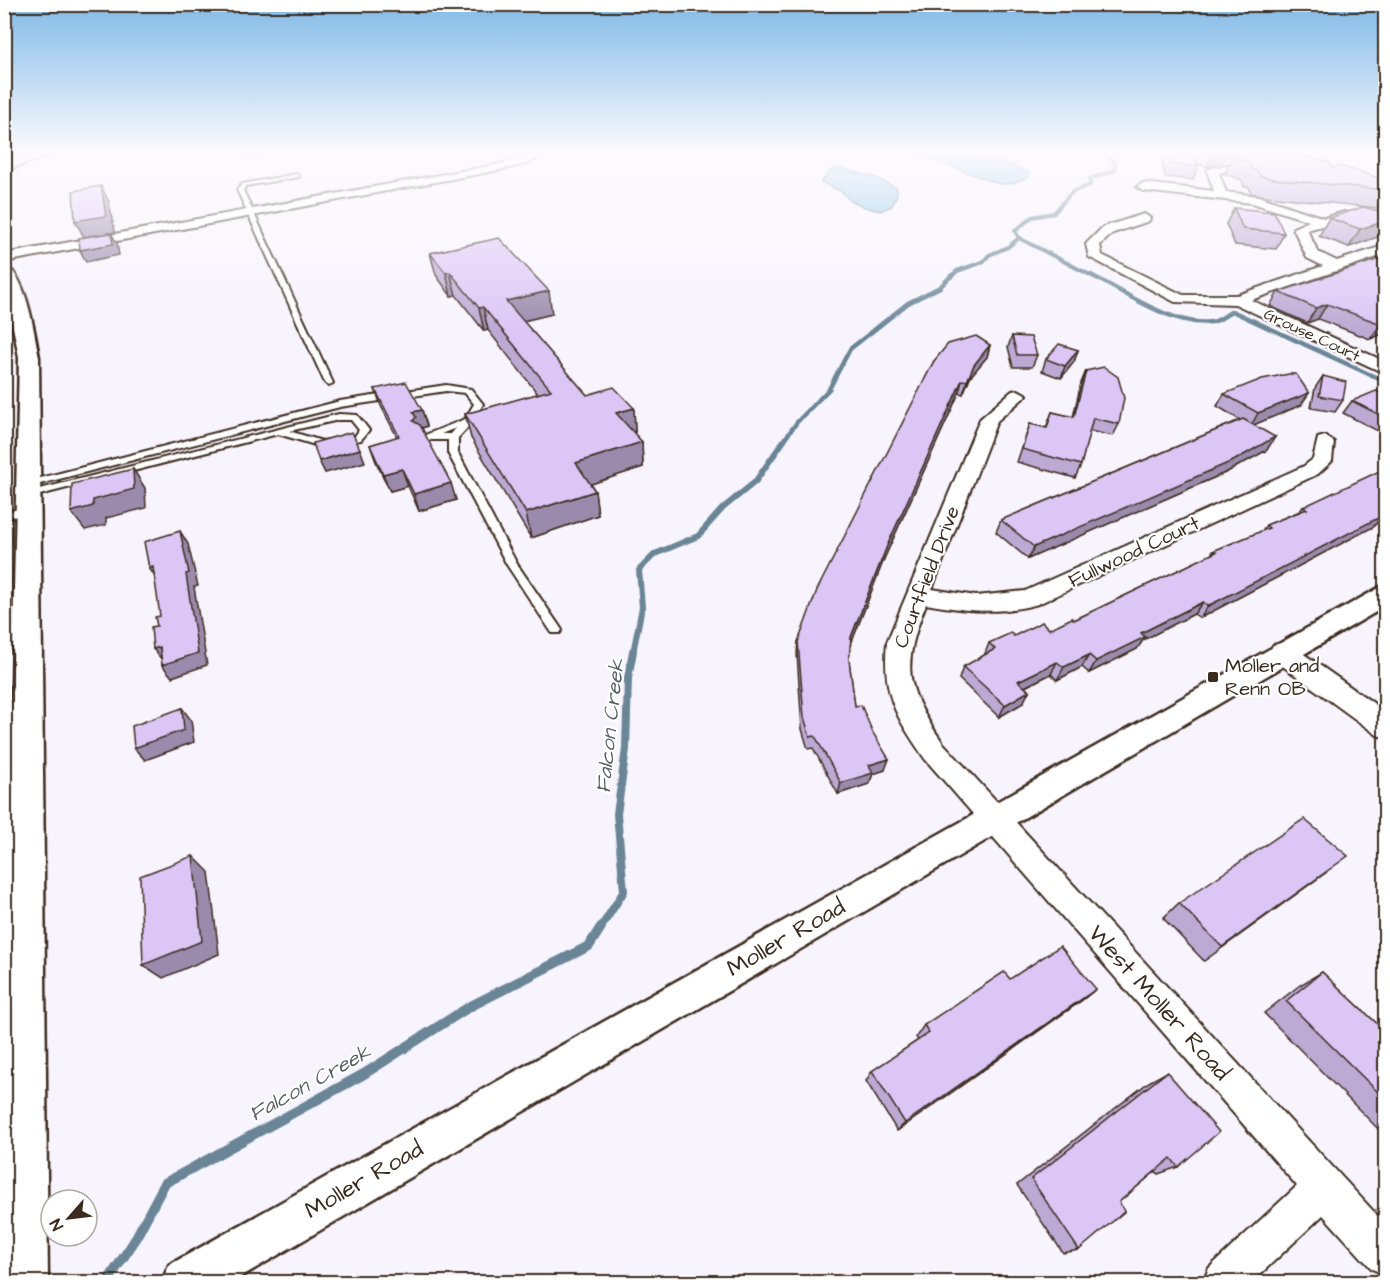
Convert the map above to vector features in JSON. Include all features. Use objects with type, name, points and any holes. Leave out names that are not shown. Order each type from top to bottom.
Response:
[{"type":"street","points":[[4,258],[261,211]]},
{"type":"street","points":[[1293,211],[1322,221]]},
{"type":"street","points":[[1335,267],[1312,255],[1300,229],[1322,221],[1349,217],[1386,228]]},
{"type":"street","points":[[1144,218],[1101,234],[1093,244],[1096,257],[1180,299],[1238,300],[1386,249]]},
{"type":"street","points":[[4,271],[29,357],[22,501],[15,747],[25,1210],[24,1282]]},
{"type":"street","name":"Grouse Court","points":[[1238,300],[1386,369]]},
{"type":"street","name":"Courtfield Drive","points":[[993,818],[920,732],[901,693],[897,670],[899,642],[989,419],[1018,395]]},
{"type":"street","name":"Fullwood Court","points":[[918,595],[951,602],[991,604],[1043,594],[1311,470],[1322,461],[1325,442]]},
{"type":"street","name":"Moller Road","points":[[186,1282],[1386,593]]},
{"type":"street","points":[[1282,652],[1386,727]]},
{"type":"street","name":"West Moller Road","points":[[993,818],[1386,1256]]},
{"type":"street","points":[[1223,1282],[1324,1187]]},
{"type":"lane","points":[[250,213],[329,383]]},
{"type":"lane","points":[[22,501],[340,404],[446,388],[468,391],[479,404],[470,421],[453,437],[425,437],[470,421]]},
{"type":"lane","points":[[22,501],[278,431],[339,417],[354,417],[364,430],[358,438],[322,444],[278,431]]},
{"type":"lane","points":[[453,437],[453,453],[507,555],[556,630]]},
{"type":"building","points":[[74,211],[105,211],[106,216],[75,221]]},
{"type":"building","points":[[1235,211],[1265,211],[1274,212],[1284,233],[1243,229]]},
{"type":"building","points":[[1350,211],[1386,213],[1386,221],[1360,229],[1329,218]]},
{"type":"building","points":[[111,233],[113,244],[80,250],[79,238]]},
{"type":"building","points":[[499,238],[549,291],[506,301],[587,395],[614,387],[634,408],[616,413],[642,442],[576,463],[595,491],[526,513],[465,414],[551,390],[483,307],[479,308],[450,272],[446,273],[430,253]]},
{"type":"building","points":[[1386,257],[1386,322],[1381,324],[1327,304],[1316,308],[1278,292]]},
{"type":"building","points":[[976,336],[990,345],[974,365],[967,381],[962,380],[887,546],[851,637],[849,660],[855,706],[861,705],[873,733],[889,759],[869,765],[873,773],[841,783],[815,736],[810,737],[804,717],[798,642],[817,590],[934,361],[948,344]]},
{"type":"building","points":[[1012,336],[1031,337],[1037,355],[1017,355]]},
{"type":"building","points":[[1059,344],[1078,350],[1065,366],[1046,359]]},
{"type":"building","points":[[1104,367],[1118,377],[1124,398],[1119,424],[1093,418],[1081,465],[1022,449],[1030,424],[1047,428],[1052,412],[1074,417],[1086,371]]},
{"type":"building","points":[[1296,374],[1309,393],[1258,413],[1224,394],[1262,379]]},
{"type":"building","points":[[1323,376],[1346,382],[1343,400],[1319,396]]},
{"type":"building","points":[[406,382],[422,410],[413,412],[416,417],[413,421],[420,425],[451,483],[414,494],[402,469],[383,474],[370,445],[399,436],[375,389]]},
{"type":"building","points":[[1376,391],[1386,395],[1386,418],[1352,401]]},
{"type":"building","points":[[1243,419],[1275,437],[1235,460],[1034,547],[1001,520]]},
{"type":"building","points":[[352,432],[360,449],[319,461],[313,443]]},
{"type":"building","points":[[1386,468],[1386,508],[1379,512],[1384,515],[1208,606],[1203,602],[1141,633],[1145,637],[1096,661],[1089,655],[1064,667],[1057,662],[1018,681],[1029,691],[1005,705],[963,667],[995,649],[989,643],[1011,633],[1014,636],[1042,622],[1049,629],[1072,618],[1074,620],[1216,552],[1213,551],[1269,528],[1266,525],[1307,509],[1303,507]]},
{"type":"building","points":[[133,469],[134,489],[93,500],[93,506],[71,512],[72,484]]},
{"type":"building","points":[[180,531],[189,573],[186,574],[198,653],[162,665],[160,647],[153,649],[151,627],[157,626],[155,617],[160,616],[153,567],[149,568],[144,542]]},
{"type":"building","points":[[182,708],[184,730],[134,748],[132,726]]},
{"type":"building","points":[[1304,819],[1348,856],[1222,947],[1179,903]]},
{"type":"building","points":[[193,856],[202,941],[143,965],[140,876]]},
{"type":"building","points":[[1060,946],[1096,989],[905,1123],[872,1071],[929,1033],[924,1025],[1004,972],[1010,979]]},
{"type":"building","points":[[1322,972],[1386,1032],[1386,1100],[1286,1001]]},
{"type":"building","points":[[1167,1072],[1219,1132],[1178,1167],[1171,1158],[1119,1202],[1125,1211],[1079,1250],[1031,1179]]},
{"type":"waterway","name":"Falcon Creek","points":[[1019,238],[1015,231],[1032,217],[1056,211]]},
{"type":"waterway","name":"Falcon Creek","points":[[951,277],[957,271],[983,262],[989,255],[1008,247],[1019,238]]},
{"type":"waterway","points":[[1019,238],[1094,277]]},
{"type":"waterway","name":"Falcon Creek","points":[[784,440],[797,422],[829,389],[850,349],[908,303],[940,287],[952,275]]},
{"type":"waterway","points":[[1091,275],[1150,307],[1182,319],[1212,322],[1232,311],[1386,382]]},
{"type":"waterway","name":"Falcon Creek","points":[[633,653],[642,607],[639,570],[655,554],[698,536],[723,508],[755,482],[785,439]]},
{"type":"waterway","name":"Falcon Creek","points":[[600,929],[624,891],[617,814],[626,749],[628,678],[633,651]]},
{"type":"waterway","name":"Falcon Creek","points":[[107,1282],[133,1243],[165,1183],[364,1074],[469,1007],[589,946],[601,927]]},
{"type":"place","name":"Moller and Renn OB","points":[[1213,677]]}]
